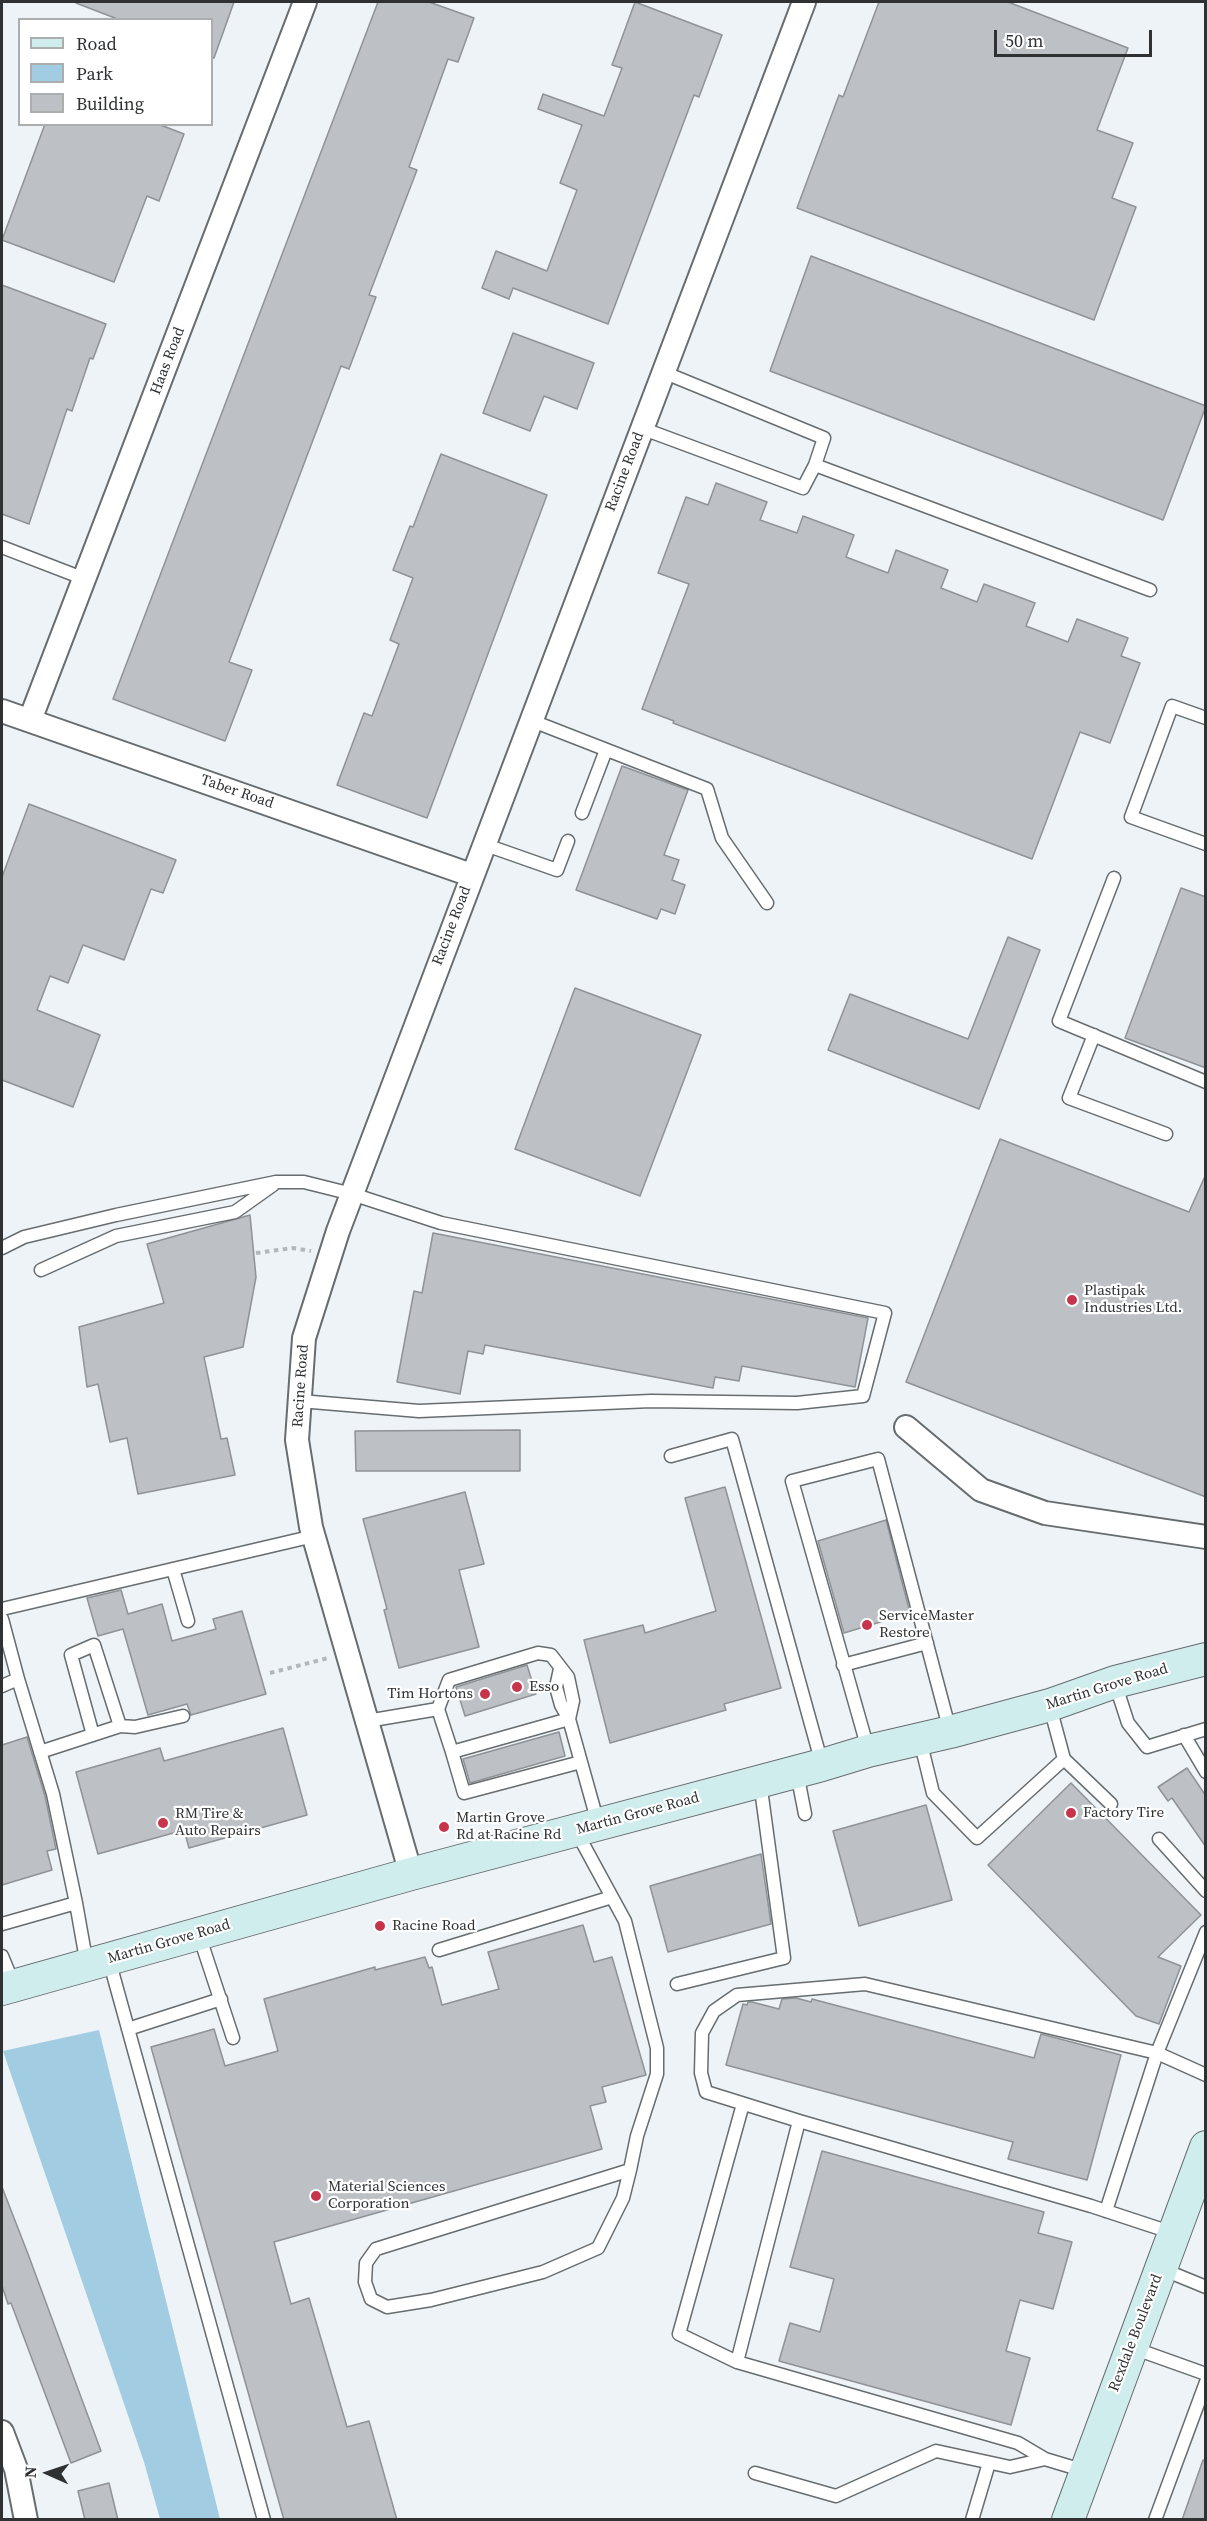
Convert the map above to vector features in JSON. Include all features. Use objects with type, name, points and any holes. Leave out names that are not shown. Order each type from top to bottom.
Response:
[{"type":"main road","name":"Martin Grove Road","points":[[8,1987],[411,1874],[868,1751],[950,1732],[1050,1704],[1115,1682],[1206,1659]]},
{"type":"main road","name":"Rexdale Boulevard","points":[[1068,2520],[1206,2147]]},
{"type":"street","name":"Haas Road","points":[[30,720],[305,2]]},
{"type":"street","name":"Racine Road","points":[[411,1874],[314,1536],[297,1440],[304,1338],[352,1194],[471,875],[804,2]]},
{"type":"street","name":"Taber Road","points":[[2,711],[471,875]]},
{"type":"street","points":[[906,1427],[981,1490],[1045,1513],[1206,1537]]},
{"type":"street","points":[[2,2432],[16,2469],[26,2520]]},
{"type":"lane","points":[[641,428],[803,488],[815,465],[824,438],[663,372]]},
{"type":"lane","points":[[815,465],[1150,590]]},
{"type":"lane","points":[[2,548],[85,579]]},
{"type":"lane","points":[[1206,718],[1172,706],[1131,817],[1206,844]]},
{"type":"lane","points":[[530,720],[707,789],[722,838],[767,903]]},
{"type":"lane","points":[[582,813],[606,750]]},
{"type":"lane","points":[[483,844],[557,870],[568,841]]},
{"type":"lane","points":[[1114,878],[1059,1021],[1206,1082]]},
{"type":"lane","points":[[1094,1035],[1069,1098],[1166,1134]]},
{"type":"lane","points":[[41,1270],[116,1236],[235,1212],[276,1182]]},
{"type":"lane","points":[[2,1248],[24,1237],[116,1215],[276,1182],[304,1182],[352,1194],[441,1223],[885,1313],[863,1396],[797,1403],[651,1401],[420,1411],[300,1401]]},
{"type":"lane","points":[[671,1456],[732,1439],[810,1768],[805,1814]]},
{"type":"lane","points":[[868,1751],[792,1481],[878,1459],[950,1732]]},
{"type":"lane","points":[[2,1609],[314,1536]]},
{"type":"lane","points":[[173,1569],[188,1621]]},
{"type":"lane","points":[[2,1619],[53,1794],[76,1903],[98,1962],[128,2029],[264,2520]]},
{"type":"lane","points":[[843,1665],[927,1643]]},
{"type":"lane","points":[[93,1735],[71,1655],[94,1645],[120,1726]]},
{"type":"lane","points":[[581,1762],[542,1767],[493,1781],[464,1793],[438,1709],[449,1680],[538,1653],[551,1655],[568,1677],[573,1701],[569,1719],[581,1762],[587,1827],[612,1897],[625,1921],[657,2048],[657,2073],[637,2136],[630,2170],[623,2198],[598,2248],[543,2272],[431,2300],[387,2307],[371,2299],[365,2282],[366,2263],[376,2249],[630,2170]]},
{"type":"lane","points":[[2,1686],[18,1679]]},
{"type":"lane","points":[[1115,1682],[1128,1723],[1147,1747],[1206,1729]]},
{"type":"lane","points":[[1050,1704],[1064,1760],[1111,1804]]},
{"type":"lane","points":[[367,1721],[438,1709]]},
{"type":"lane","points":[[40,1752],[120,1726],[135,1727],[183,1716]]},
{"type":"lane","points":[[452,1752],[508,1742],[532,1735],[569,1719]]},
{"type":"lane","points":[[1184,1735],[1206,1772]]},
{"type":"lane","points":[[920,1739],[933,1793],[977,1838],[1064,1760]]},
{"type":"lane","points":[[677,1984],[784,1958],[760,1781]]},
{"type":"lane","points":[[1160,1839],[1206,1891]]},
{"type":"lane","points":[[439,1950],[612,1897]]},
{"type":"lane","points":[[2,1924],[76,1903]]},
{"type":"lane","points":[[1106,2211],[1157,2053],[1206,1932]]},
{"type":"lane","points":[[198,1934],[233,2038]]},
{"type":"lane","points":[[2,1956],[8,1987]]},
{"type":"lane","points":[[1174,2233],[706,2092],[701,2073],[702,2033],[714,2011],[737,1995],[866,1984],[1157,2053],[1206,2075]]},
{"type":"lane","points":[[128,2029],[221,1999]]},
{"type":"lane","points":[[743,2104],[679,2334],[737,2362],[1018,2443],[1045,2459],[1085,2471]]},
{"type":"lane","points":[[737,2362],[799,2121]]},
{"type":"lane","points":[[1161,2269],[1206,2288]]},
{"type":"lane","points":[[1131,2348],[1206,2374]]},
{"type":"lane","points":[[1155,2520],[1206,2382]]},
{"type":"lane","points":[[755,2473],[836,2496],[936,2451],[1010,2467],[1045,2459]]},
{"type":"lane","points":[[972,2520],[989,2463]]},
{"type":"path","points":[[256,1252],[293,1248],[310,1251]]},
{"type":"path","points":[[270,1673],[348,1652]]},
{"type":"green space","points":[[99,2030],[220,2519],[160,2519],[144,2462],[3,2051]]},
{"type":"building","points":[[234,2],[214,58],[213,18],[115,18],[76,3]]},
{"type":"building","points":[[378,2],[429,2],[474,18],[458,62],[448,59],[409,167],[417,170],[369,295],[376,297],[349,369],[341,366],[229,662],[252,670],[225,741],[113,699]]},
{"type":"building","points":[[635,2],[722,35],[699,97],[694,95],[608,324],[513,288],[509,299],[482,288],[496,251],[547,271],[577,190],[560,183],[582,125],[538,109],[543,94],[604,116],[622,68],[612,65]]},
{"type":"building","points":[[879,2],[1008,2],[1128,48],[1097,130],[1133,143],[1112,198],[1136,207],[1094,320],[797,208],[839,95],[843,97]]},
{"type":"building","points":[[44,126],[163,126],[184,134],[159,201],[147,196],[114,282],[2,240]]},
{"type":"building","points":[[811,256],[1206,406],[1163,520],[770,371]]},
{"type":"building","points":[[2,285],[106,324],[93,359],[90,358],[72,411],[67,409],[29,524],[2,514]]},
{"type":"building","points":[[513,333],[594,363],[577,409],[544,396],[530,431],[483,413]]},
{"type":"building","points":[[441,454],[547,495],[427,818],[337,785],[364,713],[372,716],[399,644],[390,640],[413,578],[393,570],[410,526],[413,527]]},
{"type":"building","points":[[716,483],[767,502],[760,520],[797,533],[803,516],[854,535],[846,557],[888,573],[896,550],[948,570],[941,588],[977,602],[984,584],[1035,603],[1026,626],[1068,642],[1077,619],[1128,638],[1121,656],[1140,663],[1110,743],[1080,732],[1032,859],[673,723],[674,721],[642,709],[689,584],[658,573],[686,497],[708,505]]},
{"type":"building","points":[[622,766],[688,790],[664,855],[679,860],[672,880],[685,885],[675,914],[661,909],[657,919],[576,890]]},
{"type":"building","points":[[29,804],[176,860],[163,893],[151,889],[124,960],[83,945],[68,983],[50,976],[37,1010],[100,1035],[73,1107],[2,1080],[2,877]]},
{"type":"building","points":[[1181,888],[1206,897],[1206,1068],[1125,1038]]},
{"type":"building","points":[[1008,937],[1040,950],[979,1109],[828,1050],[850,994],[968,1039]]},
{"type":"building","points":[[575,988],[701,1035],[640,1196],[515,1149]]},
{"type":"building","name":"Plastipak Industries Ltd.","points":[[1000,1139],[1189,1212],[1206,1174],[1206,1497],[906,1382]]},
{"type":"building","points":[[250,1215],[256,1277],[243,1347],[204,1357],[221,1439],[227,1438],[235,1475],[138,1494],[127,1438],[110,1442],[98,1384],[87,1387],[79,1327],[164,1303],[147,1244]]},
{"type":"building","points":[[433,1233],[868,1318],[855,1387],[742,1366],[739,1381],[715,1377],[713,1388],[485,1345],[483,1354],[468,1351],[460,1394],[397,1382],[414,1291],[422,1293]]},
{"type":"building","points":[[520,1430],[520,1471],[356,1471],[355,1431]]},
{"type":"building","points":[[725,1487],[781,1688],[724,1704],[726,1710],[610,1743],[584,1640],[643,1625],[645,1633],[716,1611],[685,1498]]},
{"type":"building","points":[[465,1492],[484,1564],[459,1570],[479,1647],[399,1668],[384,1610],[387,1609],[363,1519]]},
{"type":"building","points":[[886,1520],[910,1613],[844,1633],[818,1541]]},
{"type":"building","points":[[121,1590],[128,1614],[162,1604],[172,1641],[216,1629],[213,1619],[242,1611],[266,1694],[191,1715],[187,1704],[148,1715],[123,1629],[98,1636],[87,1598]]},
{"type":"building","points":[[527,1665],[536,1694],[465,1716],[456,1687]]},
{"type":"building","points":[[283,1728],[307,1815],[189,1848],[184,1830],[98,1854],[76,1772],[160,1748],[164,1761]]},
{"type":"building","points":[[559,1732],[565,1756],[470,1783],[463,1759]]},
{"type":"building","points":[[27,1737],[45,1796],[56,1849],[47,1851],[52,1870],[2,1885],[2,1745]]},
{"type":"building","points":[[1187,1768],[1206,1796],[1206,1847],[1172,1798],[1168,1801],[1158,1787]]},
{"type":"building","points":[[1071,1783],[1201,1915],[1158,1957],[1181,1966],[1159,2024],[1136,2016],[988,1865]]},
{"type":"building","points":[[926,1805],[952,1900],[859,1926],[833,1831]]},
{"type":"building","points":[[761,1854],[771,1924],[668,1952],[650,1886]]},
{"type":"building","name":"Material Sciences Corporation","points":[[583,1925],[594,1962],[612,1957],[646,2075],[602,2087],[606,2102],[590,2106],[602,2149],[274,2242],[291,2304],[309,2298],[347,2427],[369,2421],[397,2520],[284,2520],[151,2047],[214,2029],[225,2066],[278,2051],[264,1999],[375,1967],[375,1970],[425,1957],[429,1968],[432,1967],[442,2005],[499,1989],[488,1952]]},
{"type":"building","points":[[796,1998],[811,2002],[812,1999],[1034,2058],[1041,2034],[1121,2055],[1087,2180],[1008,2159],[1013,2142],[726,2065],[743,2004],[747,2005],[748,2002],[752,2002],[779,2009],[782,1999]]},
{"type":"building","points":[[822,2151],[1044,2212],[1038,2233],[1072,2242],[1053,2309],[1020,2300],[1006,2351],[1030,2358],[1011,2425],[779,2361],[790,2323],[820,2332],[834,2279],[790,2267]]},
{"type":"building","points":[[2,2187],[101,2451],[71,2463],[11,2303],[8,2304],[2,2286]]},
{"type":"building","points":[[1203,2460],[1206,2461],[1206,2520],[1182,2520]]},
{"type":"building","points":[[109,2483],[118,2520],[85,2520],[78,2491]]},
{"type":"place","name":"Plastipak Industries Ltd.","points":[[1072,1300]]},
{"type":"place","name":"ServiceMaster Restore","points":[[867,1625]]},
{"type":"place","name":"Esso","points":[[517,1687]]},
{"type":"place","name":"Tim Hortons","points":[[485,1694]]},
{"type":"place","name":"Factory Tire","points":[[1071,1813]]},
{"type":"place","name":"RM Tire & Auto Repairs","points":[[163,1823]]},
{"type":"place","name":"Martin Grove Rd at Racine Rd","points":[[444,1827]]},
{"type":"place","name":"Racine Road","points":[[380,1926]]},
{"type":"place","name":"Material Sciences Corporation","points":[[316,2196]]}]
